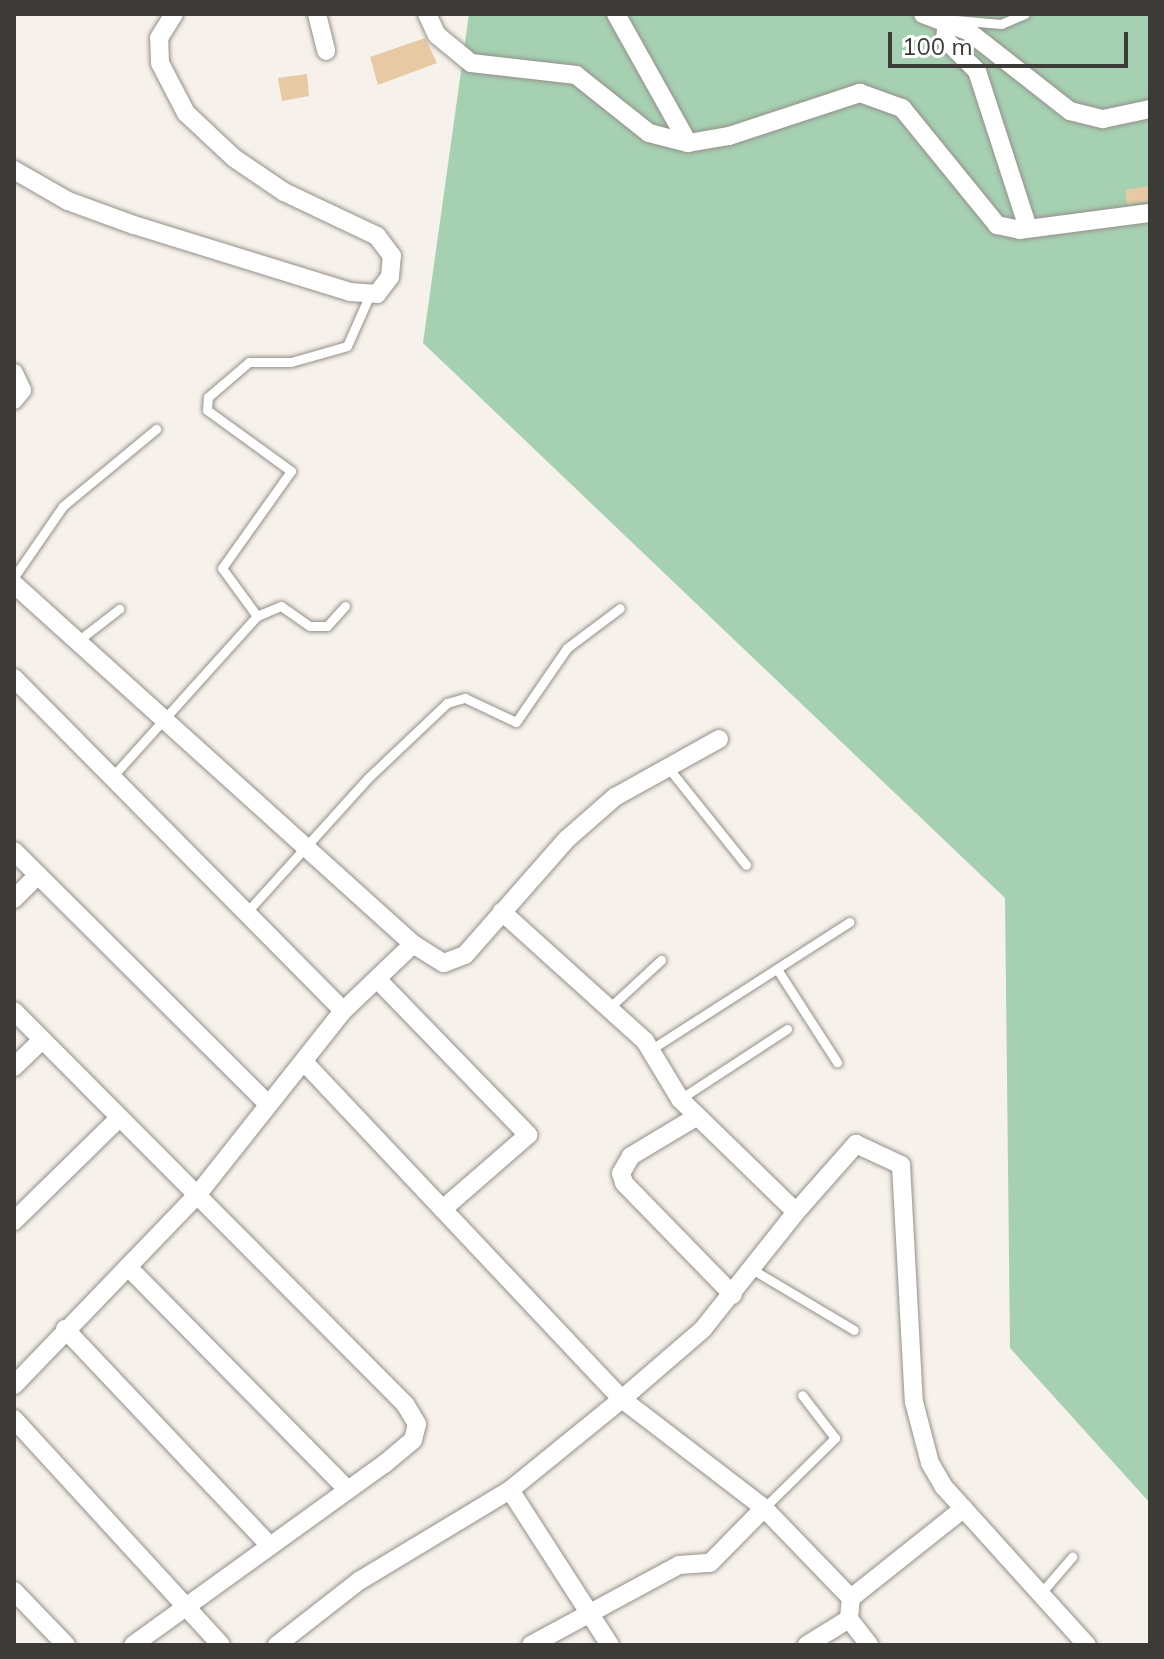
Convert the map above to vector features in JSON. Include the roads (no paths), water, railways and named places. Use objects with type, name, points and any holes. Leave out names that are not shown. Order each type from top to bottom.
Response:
[{"type":"street","points":[[14,170],[68,201],[134,225],[377,294],[390,277],[392,256],[377,236],[284,192],[234,158],[186,113],[160,63],[159,38],[174,14]]},
{"type":"street","points":[[317,14],[326,51]]},
{"type":"street","points":[[427,14],[437,35],[471,63],[576,75],[649,133],[688,143],[849,96],[875,96],[902,108],[997,225],[1028,228],[1150,213]]},
{"type":"street","points":[[616,14],[688,143]]},
{"type":"street","points":[[923,14],[947,20],[1070,111],[1103,119],[1150,109]]},
{"type":"street","points":[[947,20],[945,39],[977,71],[1028,228]]},
{"type":"street","points":[[14,373],[22,390],[14,400]]},
{"type":"street","points":[[14,584],[165,717],[413,944],[444,963],[465,955],[567,839],[615,797],[666,765],[719,739]]},
{"type":"street","points":[[14,678],[343,1011]]},
{"type":"street","points":[[14,851],[268,1104]]},
{"type":"street","points":[[14,899],[38,875]]},
{"type":"street","points":[[502,912],[609,1008],[650,1050],[680,1099],[696,1117],[796,1212]]},
{"type":"street","points":[[14,1385],[197,1195],[343,1011],[413,944]]},
{"type":"street","points":[[378,980],[528,1135],[443,1209]]},
{"type":"street","points":[[14,1011],[405,1404],[417,1424],[413,1440],[133,1645]]},
{"type":"street","points":[[14,1067],[41,1041]]},
{"type":"street","points":[[304,1062],[622,1399],[764,1508],[851,1598]]},
{"type":"street","points":[[696,1117],[631,1156],[621,1173],[624,1183],[733,1295]]},
{"type":"street","points":[[14,1221],[119,1118]]},
{"type":"street","points":[[277,1645],[359,1581],[510,1490],[622,1399],[733,1295],[755,1271],[796,1212],[856,1144],[901,1165],[914,1402],[930,1463],[964,1508],[1087,1645]]},
{"type":"street","points":[[128,1267],[347,1489]]},
{"type":"street","points":[[65,1329],[268,1544]]},
{"type":"street","points":[[14,1419],[189,1605],[221,1645]]},
{"type":"street","points":[[510,1490],[610,1645]]},
{"type":"street","points":[[531,1645],[679,1565],[710,1563],[764,1508]]},
{"type":"street","points":[[869,1645],[849,1619],[851,1598],[964,1508]]},
{"type":"street","points":[[14,1591],[66,1645]]},
{"type":"street","points":[[807,1645],[849,1619]]},
{"type":"lane","points":[[947,20],[1001,24],[1025,14]]},
{"type":"lane","points":[[257,616],[222,568],[291,471],[207,410],[208,397],[249,362],[291,362],[347,346],[370,294]]},
{"type":"lane","points":[[14,577],[80,488],[156,429]]},
{"type":"lane","points":[[112,777],[257,616],[281,606],[310,626],[327,626],[345,606]]},
{"type":"lane","points":[[246,913],[447,703],[465,698],[516,722],[567,648],[620,608]]},
{"type":"lane","points":[[79,640],[119,609]]},
{"type":"lane","points":[[666,765],[746,865]]},
{"type":"lane","points":[[650,1050],[849,922]]},
{"type":"lane","points":[[609,1008],[661,960]]},
{"type":"lane","points":[[777,969],[837,1062]]},
{"type":"lane","points":[[680,1099],[787,1029]]},
{"type":"lane","points":[[755,1271],[854,1330]]},
{"type":"lane","points":[[764,1508],[835,1438],[802,1395]]},
{"type":"lane","points":[[1041,1593],[1072,1557]]}]
